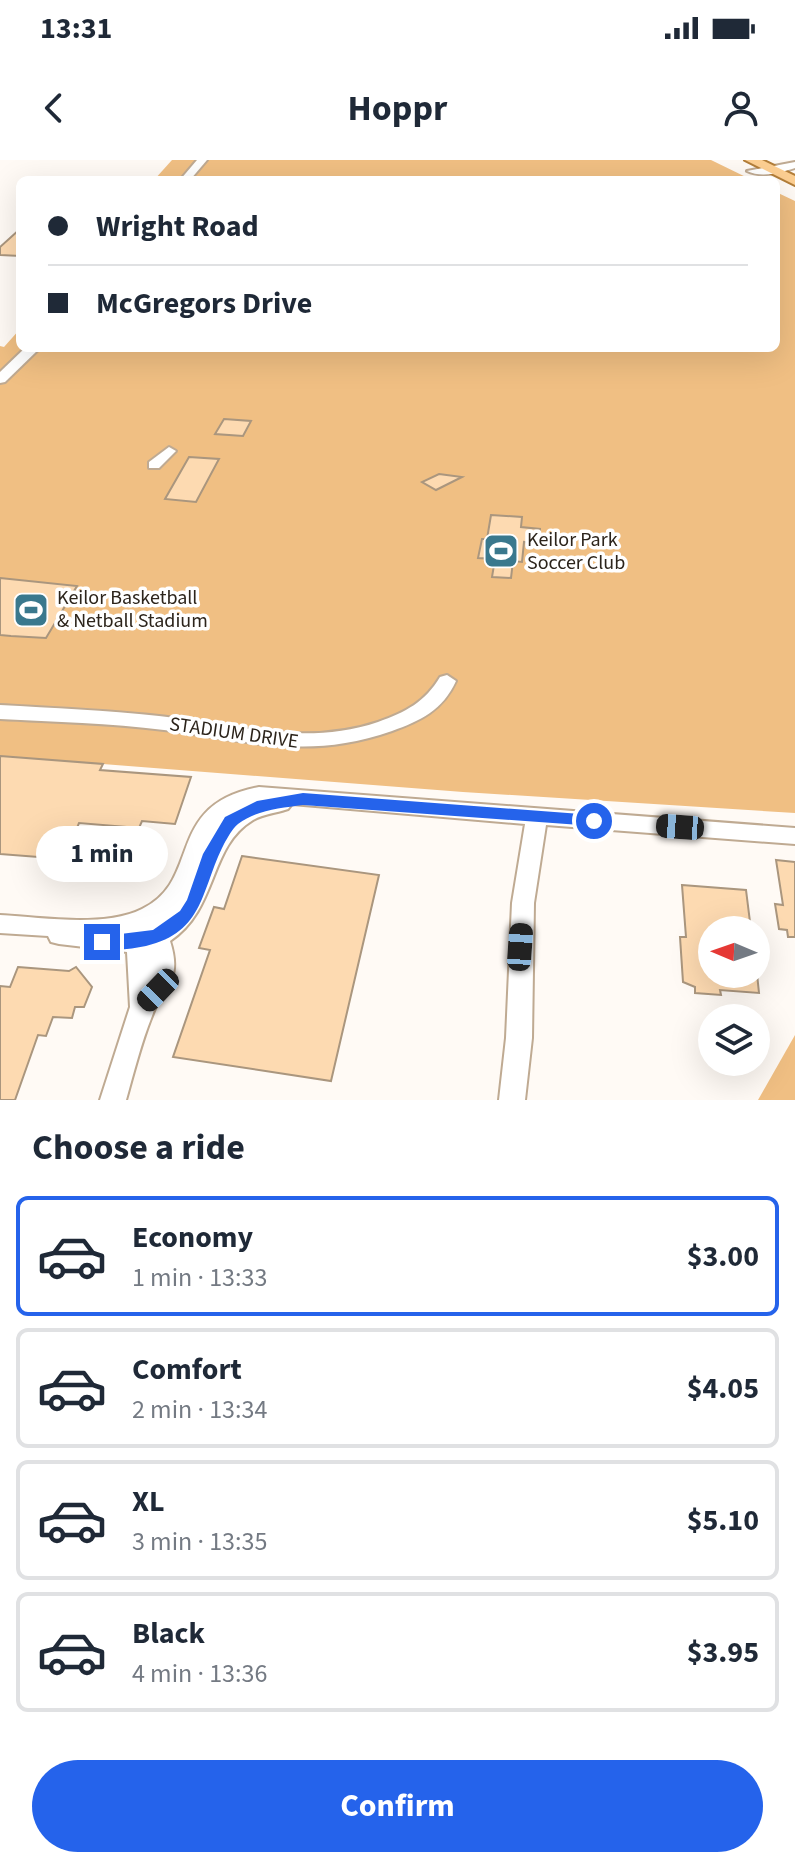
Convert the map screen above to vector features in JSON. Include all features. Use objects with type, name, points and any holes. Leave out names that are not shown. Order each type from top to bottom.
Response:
[{"type":"main road","points":[[735,162],[767,169],[795,181]]},
{"type":"street","points":[[188,176],[202,160]]},
{"type":"street","points":[[767,169],[794,163]]},
{"type":"street","points":[[0,379],[29,352]]},
{"type":"street","points":[[154,465],[169,451]]},
{"type":"street","name":"STADIUM DRIVE","points":[[0,712],[127,719],[276,741],[320,743],[356,736],[424,710],[442,694],[447,681]]},
{"type":"street","points":[[2,924],[84,940],[149,931],[186,916],[195,902],[211,854],[230,821],[257,807],[303,799],[795,836]]},
{"type":"street","points":[[512,1100],[519,1038],[523,903],[537,816]]},
{"type":"street","points":[[113,1100],[142,1007],[158,990],[161,980],[163,965],[149,931]]},
{"type":"shaded area","points":[[172,160],[711,160],[744,176],[158,176]]},
{"type":"shaded area","points":[[780,194],[795,201],[795,813],[463,792],[0,756],[0,346],[4,347],[16,334],[16,352],[780,352]]},
{"type":"shaded area","points":[[795,1035],[795,1100],[758,1100]]},
{"type":"building","points":[[16,233],[16,256],[0,255],[0,247]]},
{"type":"building","points":[[224,419],[251,421],[243,436],[215,434]]},
{"type":"building","points":[[189,457],[219,459],[196,502],[165,499]]},
{"type":"building","points":[[439,474],[462,477],[436,490],[422,482]]},
{"type":"building","name":"Keilor Park Soccer Club","points":[[491,515],[522,517],[521,527],[540,529],[539,544],[524,542],[522,562],[513,561],[511,578],[492,577],[495,559],[478,558],[482,539],[487,539]]},
{"type":"building","name":"Keilor Basketball & Netball Stadium","points":[[0,578],[77,586],[46,638],[0,635]]},
{"type":"building","points":[[0,756],[103,764],[100,770],[191,777],[175,824],[142,821],[139,828],[79,823],[64,859],[0,854]]},
{"type":"building","points":[[242,856],[379,875],[331,1081],[173,1057],[210,950],[199,948],[214,907],[224,909]]},
{"type":"building","points":[[776,860],[795,862],[795,937],[788,937],[787,930],[779,929],[775,904],[783,905]]},
{"type":"building","points":[[682,885],[746,890],[749,916],[698,916],[698,988],[758,988],[759,993],[720,990],[721,995],[695,993],[695,987],[683,982],[680,937],[686,937]]},
{"type":"building","points":[[18,967],[69,971],[76,967],[92,987],[84,1007],[75,1007],[72,1018],[53,1017],[46,1036],[38,1035],[15,1100],[0,1100],[0,986],[10,987]]},
{"type":"place","name":"Keilor Park Soccer Club","points":[[501,551]]},
{"type":"place","name":"Keilor Basketball & Netball Stadium","points":[[31,610]]},
{"type":"route","points":[[102,942],[131,942],[158,936],[186,916],[195,902],[211,854],[222,833],[230,821],[257,807],[303,799],[594,821]]}]
